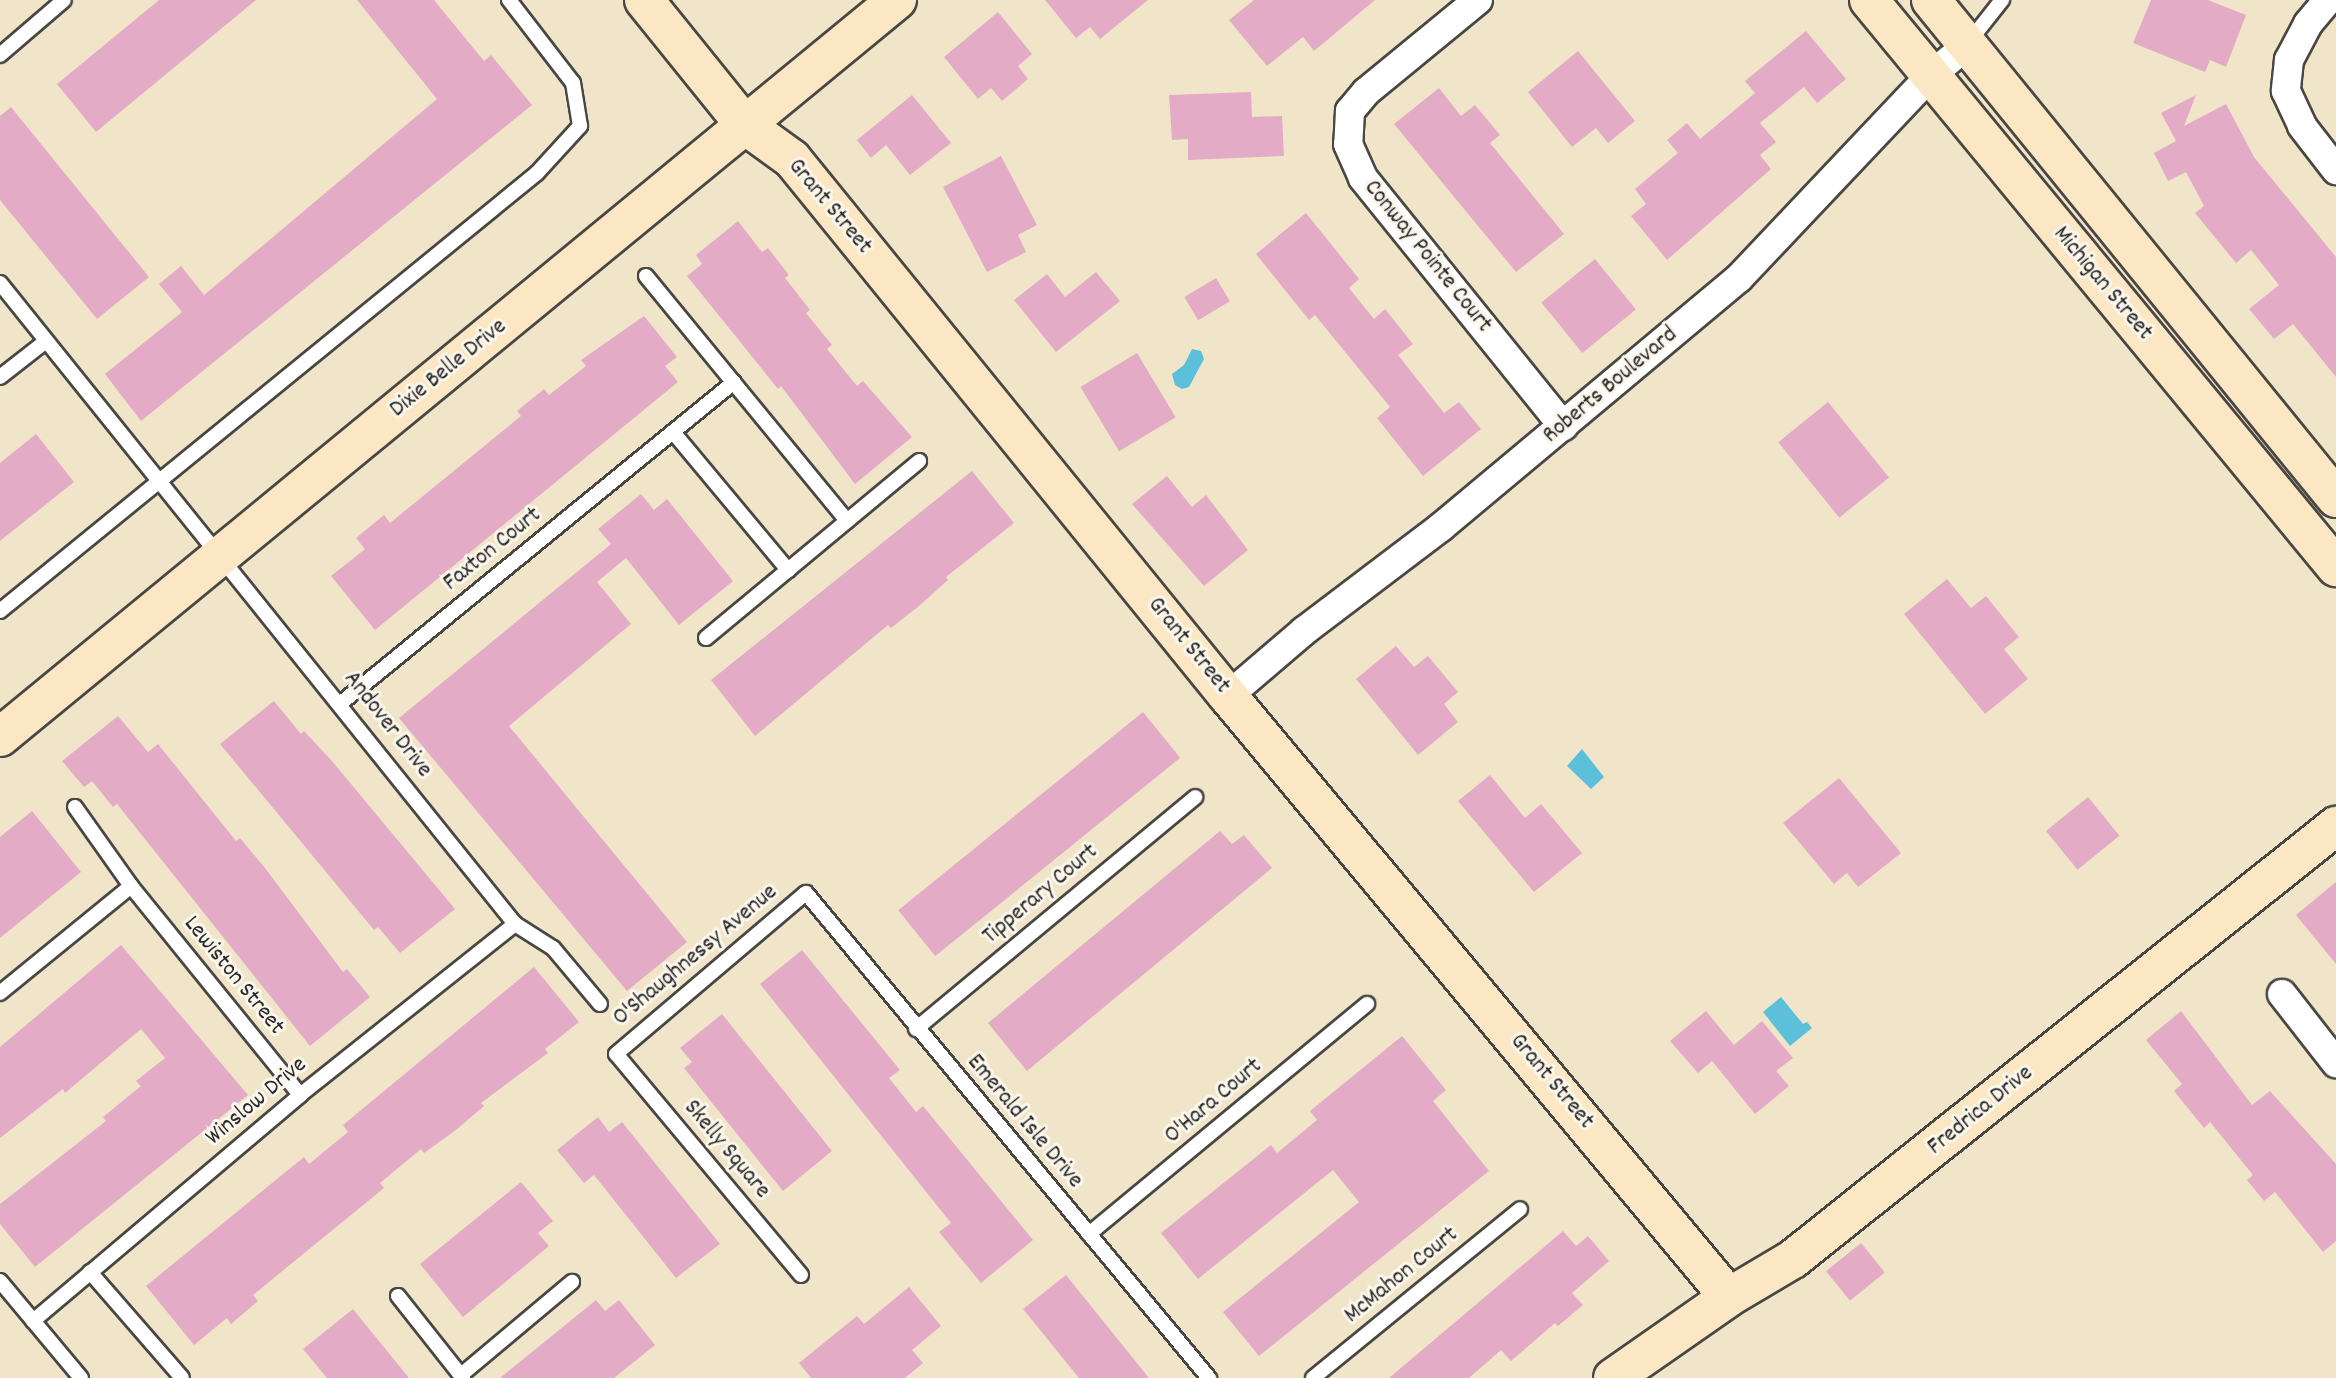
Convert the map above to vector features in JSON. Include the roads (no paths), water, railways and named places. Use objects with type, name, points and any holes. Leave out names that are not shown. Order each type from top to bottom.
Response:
[{"type":"street","name":"Grant Street","points":[[644,0],[745,125],[792,159],[1228,696],[1730,1297]]},
{"type":"street","name":"Dixie Belle Drive","points":[[0,737],[897,0]]},
{"type":"street","name":"Conway Pointe Court","points":[[1478,0],[1366,92],[1350,111],[1348,144],[1363,178],[1563,426]]},
{"type":"street","name":"Michigan Street","points":[[1869,0],[2336,567]]},
{"type":"street","name":"Michigan Street","points":[[1931,0],[2336,498]]},
{"type":"street","points":[[2328,0],[2308,24],[2289,60],[2286,91],[2302,126],[2336,170]]},
{"type":"street","name":"Roberts Boulevard","points":[[1228,696],[1563,426],[1739,278],[1930,76],[1966,46]]},
{"type":"street","name":"Fredrica Drive","points":[[1613,1378],[1730,1297],[1793,1259],[1856,1211],[2336,826]]},
{"type":"street","points":[[2283,994],[2336,1063]]},
{"type":"lane","points":[[0,55],[64,0]]},
{"type":"lane","points":[[0,611],[537,173],[580,126],[573,83],[509,0]]},
{"type":"lane","points":[[1966,46],[2002,0]]},
{"type":"lane","points":[[646,276],[847,521]]},
{"type":"lane","name":"Andover Drive","points":[[0,284],[341,704],[515,924],[553,948],[600,1004]]},
{"type":"lane","points":[[0,377],[46,341]]},
{"type":"lane","name":"Faxton Court","points":[[341,704],[734,382]]},
{"type":"lane","points":[[673,432],[788,570]]},
{"type":"lane","points":[[706,638],[919,461]]},
{"type":"lane","name":"Tipperary Court","points":[[916,1029],[1195,797]]},
{"type":"lane","name":"Lewiston Street","points":[[75,807],[131,886],[300,1095]]},
{"type":"lane","points":[[0,993],[131,886]]},
{"type":"lane","name":"Emerald Isle Drive","points":[[806,893],[916,1029],[1209,1378]]},
{"type":"lane","name":"O'Shaughnessy Avenue","points":[[615,1054],[806,893]]},
{"type":"lane","name":"Winslow Drive","points":[[33,1321],[300,1095],[515,924]]},
{"type":"lane","name":"O'Hara Court","points":[[1089,1234],[1367,1004]]},
{"type":"lane","name":"Skelly Square","points":[[615,1054],[801,1275]]},
{"type":"lane","name":"McMahon Court","points":[[1313,1378],[1520,1209]]},
{"type":"lane","points":[[90,1272],[182,1378]]},
{"type":"lane","points":[[0,1281],[80,1378]]},
{"type":"lane","points":[[398,1296],[462,1377],[572,1282]]},
{"type":"water","points":[[1192,349],[1201,351],[1204,359],[1189,387],[1182,389],[1175,385],[1172,374],[1184,365]]},
{"type":"water","points":[[1582,749],[1604,777],[1591,789],[1567,766]]},
{"type":"water","points":[[1781,997],[1803,1024],[1807,1022],[1812,1028],[1790,1046],[1763,1012]]}]
